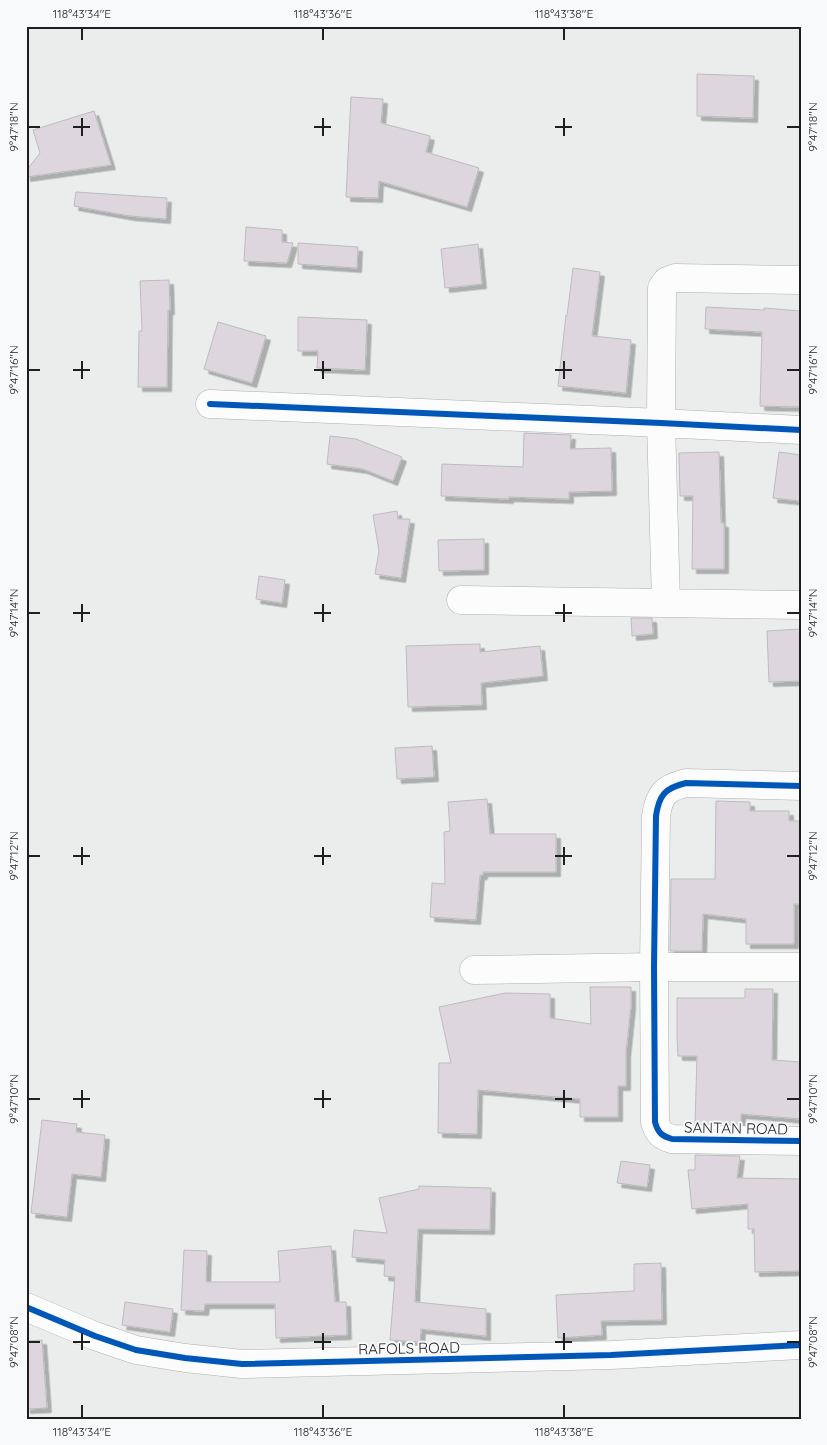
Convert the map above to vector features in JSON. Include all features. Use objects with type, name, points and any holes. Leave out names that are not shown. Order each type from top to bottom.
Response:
[{"type":"street","points":[[666,603],[662,423],[662,288],[667,281],[675,278],[801,280]]},
{"type":"street","points":[[210,404],[801,430]]},
{"type":"street","points":[[461,600],[801,605]]},
{"type":"street","points":[[654,967],[656,816],[658,803],[664,793],[673,786],[686,783],[801,786]]},
{"type":"street","name":"SANTAN ROAD","points":[[654,967],[655,1122],[657,1131],[672,1140],[801,1141]]},
{"type":"street","points":[[474,970],[801,967]]},
{"type":"street","name":"RAFOLS ROAD","points":[[26,1308],[136,1350],[185,1358],[242,1364],[611,1356],[801,1345]]},
{"type":"building","points":[[697,74],[754,76],[753,118],[697,116]]},
{"type":"building","points":[[351,97],[383,99],[381,123],[430,136],[426,152],[479,168],[467,207],[379,181],[378,198],[346,197]]},
{"type":"building","points":[[94,111],[111,165],[26,177],[26,171],[40,153],[33,130]]},
{"type":"building","points":[[76,192],[167,198],[166,219],[130,216],[74,206]]},
{"type":"building","points":[[246,227],[282,230],[282,242],[293,243],[287,263],[244,261]]},
{"type":"building","points":[[298,243],[358,247],[357,268],[298,264]]},
{"type":"building","points":[[478,244],[482,284],[445,288],[441,249]]},
{"type":"building","points":[[573,268],[600,272],[592,336],[631,340],[626,393],[558,386]]},
{"type":"building","points":[[169,280],[170,310],[168,310],[167,387],[138,387],[139,331],[142,331],[140,281]]},
{"type":"building","points":[[706,307],[801,311],[800,407],[760,406],[762,332],[705,329]]},
{"type":"building","points":[[298,317],[367,320],[365,370],[317,368],[318,351],[298,351]]},
{"type":"building","points":[[218,322],[266,336],[252,383],[204,369]]},
{"type":"building","points":[[524,433],[571,435],[570,449],[611,448],[612,491],[569,492],[569,499],[441,496],[442,464],[523,467]]},
{"type":"building","points":[[330,436],[356,439],[402,457],[393,481],[363,469],[327,464]]},
{"type":"building","points":[[719,452],[721,523],[724,523],[724,569],[692,569],[693,496],[680,496],[679,453]]},
{"type":"building","points":[[779,452],[801,455],[801,501],[773,498]]},
{"type":"building","points":[[397,511],[398,519],[410,519],[401,578],[375,574],[379,551],[373,515]]},
{"type":"building","points":[[484,539],[484,570],[439,571],[438,540]]},
{"type":"building","points":[[259,576],[285,580],[282,603],[256,599]]},
{"type":"building","points":[[631,618],[652,618],[653,634],[632,636]]},
{"type":"building","points":[[801,629],[801,681],[769,682],[767,631]]},
{"type":"building","points":[[480,644],[480,652],[540,646],[543,676],[481,683],[482,705],[408,707],[406,646]]},
{"type":"building","points":[[432,746],[434,777],[397,779],[395,748]]},
{"type":"building","points":[[487,799],[490,834],[556,834],[556,872],[483,872],[483,875],[480,875],[476,920],[430,917],[432,883],[445,884],[444,832],[450,831],[448,802]]},
{"type":"building","points":[[716,801],[750,802],[750,811],[789,811],[789,821],[801,821],[801,904],[794,904],[794,944],[746,944],[746,919],[703,914],[702,951],[670,951],[671,879],[715,879]]},
{"type":"building","points":[[590,987],[631,987],[626,1053],[626,1086],[618,1086],[618,1117],[580,1117],[580,1099],[478,1090],[477,1134],[438,1133],[439,1063],[451,1063],[439,1007],[505,993],[550,994],[550,1018],[591,1024]]},
{"type":"building","points":[[745,989],[773,989],[772,1060],[801,1062],[801,1119],[741,1114],[741,1124],[695,1124],[697,1056],[678,1056],[677,998],[745,998]]},
{"type":"building","points":[[42,1120],[77,1124],[76,1132],[105,1135],[101,1177],[72,1174],[67,1217],[31,1213]]},
{"type":"building","points":[[695,1155],[740,1156],[737,1178],[801,1179],[801,1271],[755,1272],[754,1229],[748,1229],[748,1204],[692,1209],[688,1170],[695,1170]]},
{"type":"building","points":[[621,1161],[650,1165],[647,1187],[617,1183]]},
{"type":"building","points":[[419,1186],[491,1188],[490,1230],[418,1229],[415,1302],[486,1309],[486,1336],[421,1329],[420,1342],[390,1340],[395,1277],[384,1276],[385,1260],[352,1257],[354,1230],[387,1233],[379,1198],[419,1189]]},
{"type":"building","points":[[331,1246],[335,1302],[346,1302],[347,1335],[276,1338],[275,1304],[205,1304],[204,1311],[181,1310],[184,1250],[207,1251],[206,1282],[280,1282],[278,1251]]},
{"type":"building","points":[[661,1263],[662,1320],[601,1321],[602,1335],[558,1338],[556,1295],[634,1291],[634,1264]]},
{"type":"building","points":[[125,1302],[173,1309],[170,1332],[122,1325]]},
{"type":"building","points":[[42,1340],[47,1408],[26,1409],[26,1341]]},
{"type":"cycle path","points":[[210,404],[801,430]]},
{"type":"cycle path","points":[[801,786],[686,783],[673,787],[664,794],[659,803],[656,816],[654,967],[655,1122],[659,1131],[672,1139],[801,1141]]},
{"type":"cycle path","points":[[26,1307],[95,1336],[136,1350],[185,1358],[242,1364],[611,1355],[801,1345]]}]
